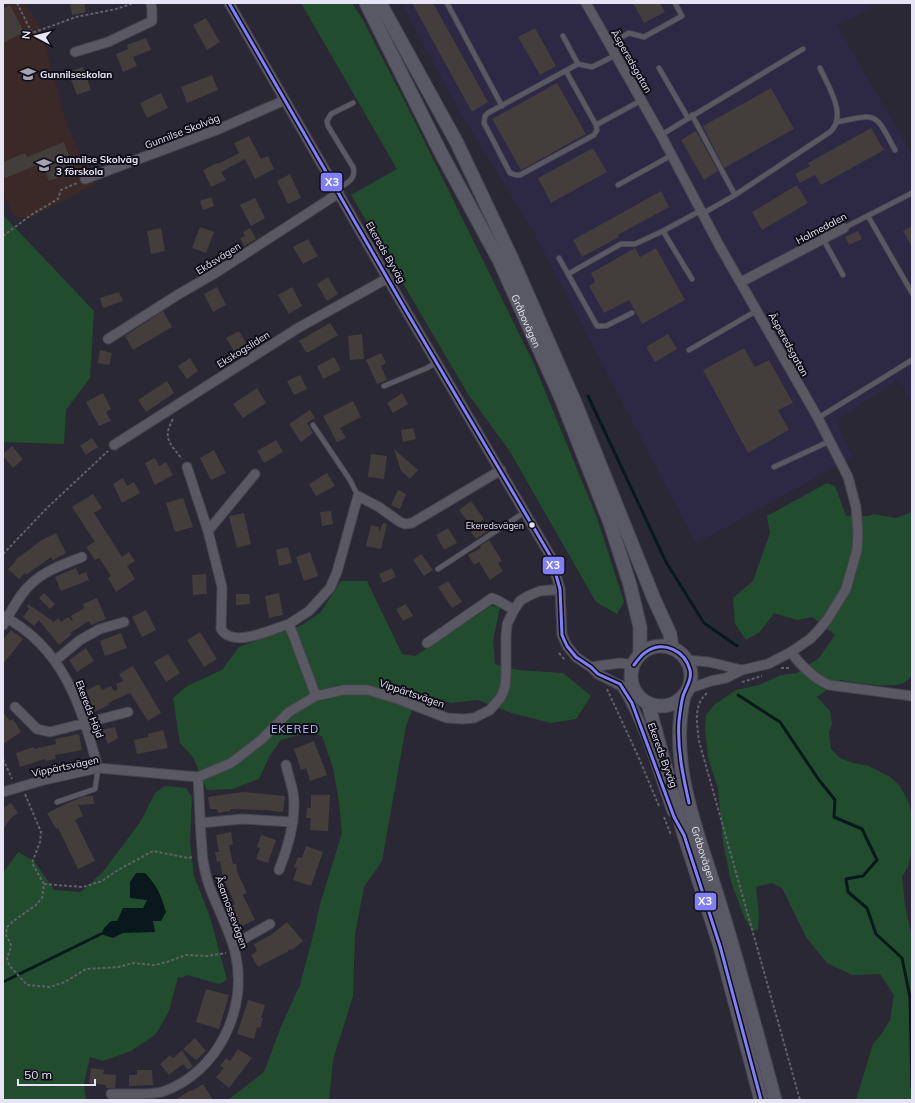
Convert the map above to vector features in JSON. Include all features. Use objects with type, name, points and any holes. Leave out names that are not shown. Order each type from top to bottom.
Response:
[{"type":"main road","name":"Gråbovägen","points":[[366,3],[440,153],[499,260],[561,398],[610,523],[630,585],[640,627],[637,660]]},
{"type":"main road","name":"Gråbovägen","points":[[380,3],[457,143],[512,259],[574,400],[654,599],[670,634],[672,648]]},
{"type":"main road","points":[[655,647],[672,648],[680,653],[686,660],[691,674],[686,692],[673,703],[667,705],[654,705],[648,703],[638,694],[632,680],[632,670],[637,660],[645,652],[655,647]]},
{"type":"main road","name":"Gråbovägen","points":[[686,692],[680,712],[679,737],[683,775],[697,835],[720,903],[776,1100]]},
{"type":"main road","name":"Gråbovägen","points":[[648,703],[678,838],[720,946],[761,1100]]},
{"type":"street","points":[[75,52],[108,42],[152,21],[151,3]]},
{"type":"street","name":"Ekereds Byväg","points":[[229,3],[551,557],[560,589],[562,635],[566,646],[580,660],[591,667],[598,674],[638,694]]},
{"type":"street","name":"Äsperedsgatan","points":[[586,3],[642,100],[701,213],[818,418],[848,477],[856,507],[858,533],[857,550],[846,589],[817,632],[810,639],[791,652],[768,664],[742,670],[726,678],[711,681],[686,692]]},
{"type":"street","name":"Gunnilse Skolväg","points":[[85,179],[219,129],[285,100]]},
{"type":"street","name":"Ekåsvägen","points":[[108,339],[217,272],[338,191]]},
{"type":"street","name":"Holmedalen","points":[[741,282],[844,228]]},
{"type":"street","name":"Ekskogsliden","points":[[114,445],[298,328],[388,278]]},
{"type":"street","points":[[187,467],[208,531],[222,587],[221,629],[232,638],[243,638],[289,624],[309,611],[330,588],[337,572],[358,496],[379,507],[400,522],[408,524],[501,470]]},
{"type":"street","points":[[208,531],[256,474]]},
{"type":"street","name":"Ekereds Höjd","points":[[82,557],[48,572],[31,584],[22,593],[4,619],[32,635],[56,660],[72,688],[86,724],[98,768]]},
{"type":"street","name":"Vippärtsvägen","points":[[3,792],[98,768],[198,777],[231,763],[260,740],[289,712],[316,696],[343,690],[368,690],[398,699],[447,718],[463,720],[474,718],[490,710],[501,697],[506,673],[507,624],[520,601],[540,591],[560,589]]},
{"type":"street","points":[[427,643],[492,598],[514,610]]},
{"type":"street","points":[[56,660],[80,640],[100,629],[124,622]]},
{"type":"street","points":[[289,624],[316,696]]},
{"type":"street","points":[[791,652],[800,663],[822,682],[829,685],[912,696]]},
{"type":"street","points":[[591,667],[637,660]]},
{"type":"street","name":"Äsperedsgatan","points":[[686,660],[709,662],[742,670]]},
{"type":"street","name":"Ekereds Byväg","points":[[620,684],[632,703],[643,730],[674,817],[678,838]]},
{"type":"street","points":[[15,707],[37,729],[50,732],[128,712]]},
{"type":"street","points":[[279,870],[287,849],[293,822],[293,793],[286,765]]},
{"type":"street","name":"Åsamossevägen","points":[[111,1094],[160,1092],[189,1078],[211,1058],[225,1036],[235,1009],[239,985],[234,948],[211,892],[203,856],[198,777]]},
{"type":"street","points":[[200,823],[242,819],[293,822]]},
{"type":"street","points":[[234,948],[270,924]]},
{"type":"lane","points":[[447,3],[502,106]]},
{"type":"lane","points":[[609,44],[629,33],[644,37],[682,16],[675,3]]},
{"type":"lane","points":[[563,36],[578,64]]},
{"type":"lane","points":[[661,135],[804,49]]},
{"type":"lane","points":[[566,71],[596,125],[597,130],[594,135],[520,175],[516,176],[510,173],[484,123],[485,116],[578,64],[592,67],[616,56]]},
{"type":"lane","points":[[659,68],[690,117],[735,195]]},
{"type":"lane","points":[[568,274],[621,244],[635,244],[701,213],[735,195],[835,128],[838,115],[837,107],[820,68]]},
{"type":"lane","points":[[596,125],[642,100]]},
{"type":"lane","points":[[338,191],[353,178],[355,172],[328,126],[327,121],[331,114],[353,103]]},
{"type":"lane","points":[[837,122],[864,116],[874,118],[880,122],[895,150]]},
{"type":"lane","points":[[618,185],[672,155]]},
{"type":"lane","name":"Holmedalen","points":[[844,228],[912,193]]},
{"type":"lane","points":[[868,216],[912,293]]},
{"type":"lane","points":[[663,231],[692,279]]},
{"type":"lane","points":[[823,239],[843,275]]},
{"type":"lane","points":[[559,258],[597,326],[606,326],[632,313]]},
{"type":"lane","points":[[689,350],[757,310]]},
{"type":"lane","points":[[818,418],[912,360]]},
{"type":"lane","points":[[384,386],[427,368],[437,362]]},
{"type":"lane","points":[[313,425],[350,480],[358,496]]},
{"type":"lane","points":[[774,467],[830,441]]},
{"type":"lane","points":[[438,569],[525,512]]},
{"type":"lane","points":[[57,802],[95,788],[98,768]]},
{"type":"path","points":[[17,3],[32,33],[76,18],[116,9],[134,3]]},
{"type":"path","points":[[3,236],[31,215],[58,198],[61,190],[85,179]]},
{"type":"path","points":[[184,400],[172,420],[167,435],[168,439],[187,467]]},
{"type":"path","points":[[3,554],[47,508],[114,445]]},
{"type":"path","points":[[558,650],[560,655],[569,664]]},
{"type":"path","points":[[777,670],[789,667],[795,669],[800,663]]},
{"type":"path","points":[[737,683],[765,675]]},
{"type":"path","points":[[606,688],[678,838]]},
{"type":"path","points":[[709,692],[702,698],[696,712],[699,741],[800,1100]]},
{"type":"path","points":[[3,759],[13,781],[21,787],[41,832],[40,842],[32,863],[44,884],[42,898],[36,905],[7,927],[6,935],[11,945],[7,958],[9,965],[27,985],[50,987],[65,982],[86,969],[119,967],[133,963],[154,965],[186,955],[207,956],[234,948]]},
{"type":"path","points":[[44,884],[83,886],[93,884],[102,881],[118,870],[153,851],[188,858],[203,856]]},
{"type":"shaded area","points":[[3,3],[23,3],[39,23],[67,126],[94,185],[28,219],[14,216],[3,194]]},
{"type":"shaded area","points":[[401,3],[870,3],[872,9],[837,25],[912,154],[912,404],[899,380],[836,420],[853,457],[696,544],[533,231],[461,114]]},
{"type":"shaded area","points":[[136,873],[145,873],[161,896],[166,912],[161,921],[153,921],[155,932],[123,933],[113,938],[101,934],[104,928],[111,921],[117,921],[123,908],[143,908],[147,900],[130,898],[130,882]]},
{"type":"green space","points":[[301,3],[352,3],[364,22],[534,364],[597,518],[624,602],[617,614],[596,602],[509,450],[468,394],[351,195],[397,169]]},
{"type":"green space","points":[[3,215],[94,311],[90,378],[66,410],[64,444],[3,442]]},
{"type":"green space","points":[[827,483],[835,486],[846,516],[868,516],[874,514],[896,518],[912,512],[912,675],[904,683],[895,685],[870,684],[840,680],[817,697],[830,711],[832,723],[829,733],[831,749],[840,758],[853,763],[869,766],[890,777],[900,786],[909,803],[912,819],[912,850],[908,867],[902,877],[905,905],[912,938],[912,1100],[856,1100],[873,1044],[883,1032],[890,1020],[894,995],[880,974],[852,975],[827,963],[806,937],[782,888],[772,883],[756,887],[759,915],[758,929],[753,931],[745,919],[731,882],[723,842],[718,789],[708,757],[705,729],[706,715],[714,705],[736,690],[759,685],[781,675],[797,673],[819,658],[835,635],[812,617],[797,620],[774,613],[760,632],[746,640],[735,624],[733,598],[753,581],[770,533],[767,516]]},
{"type":"green space","points":[[341,581],[367,581],[402,654],[415,656],[491,606],[500,607],[493,641],[495,664],[518,670],[563,673],[591,696],[576,719],[551,723],[511,713],[478,700],[451,703],[418,695],[406,726],[382,861],[364,887],[355,934],[353,996],[333,1060],[329,1100],[228,1100],[264,1072],[282,1024],[300,985],[320,904],[342,833],[339,802],[333,768],[322,736],[309,732],[281,740],[270,755],[259,779],[232,789],[207,790],[193,757],[180,743],[173,698],[187,686],[222,670],[239,647],[302,625],[320,613]]},
{"type":"green space","points":[[165,786],[186,788],[192,797],[190,841],[194,876],[210,917],[227,980],[219,984],[187,975],[181,978],[178,977],[169,1011],[156,1034],[131,1051],[103,1061],[90,1057],[84,1083],[86,1100],[3,1100],[3,873],[18,852],[34,861],[54,890],[81,892],[102,873],[141,821],[155,793]]},
{"type":"building","points":[[70,3],[84,3],[86,12],[72,15]]},
{"type":"building","points":[[412,3],[433,3],[488,102],[472,112]]},
{"type":"building","points":[[633,3],[660,3],[665,12],[644,23]]},
{"type":"building","points":[[10,5],[24,32],[3,43],[3,9]]},
{"type":"building","points":[[206,18],[220,42],[207,50],[193,25]]},
{"type":"building","points":[[535,28],[556,66],[540,75],[518,37]]},
{"type":"building","points":[[146,38],[151,50],[133,57],[137,66],[123,72],[116,54],[128,49],[127,45]]},
{"type":"building","points":[[83,67],[91,90],[77,95],[68,72]]},
{"type":"building","points":[[212,75],[218,90],[187,103],[181,87]]},
{"type":"building","points":[[557,83],[586,134],[521,170],[492,119]]},
{"type":"building","points":[[771,88],[794,129],[724,168],[703,126]]},
{"type":"building","points":[[161,93],[168,108],[147,118],[140,103]]},
{"type":"building","points":[[871,128],[884,150],[821,185],[815,175],[800,183],[795,174],[810,166],[808,163]]},
{"type":"building","points":[[696,131],[718,171],[704,180],[681,140]]},
{"type":"building","points":[[249,136],[261,159],[268,156],[274,169],[255,179],[245,159],[221,172],[226,180],[211,187],[203,170],[239,153],[234,143]]},
{"type":"building","points":[[64,142],[75,171],[49,181],[42,163],[5,178],[3,173],[3,162],[25,153],[27,157]]},
{"type":"building","points":[[593,148],[607,172],[551,203],[538,178]]},
{"type":"building","points":[[290,174],[301,198],[288,204],[277,181]]},
{"type":"building","points":[[797,185],[808,203],[762,230],[752,212]]},
{"type":"building","points":[[661,191],[669,207],[582,257],[573,240]]},
{"type":"building","points":[[211,197],[214,206],[203,210],[200,201]]},
{"type":"building","points":[[255,198],[265,218],[251,226],[240,205]]},
{"type":"building","points":[[912,226],[912,247],[903,231]]},
{"type":"building","points":[[200,227],[214,232],[206,253],[192,248]]},
{"type":"building","points":[[161,228],[165,251],[151,254],[147,231]]},
{"type":"building","points":[[250,228],[256,239],[244,246],[240,238],[245,236],[243,232]]},
{"type":"building","points":[[858,231],[862,239],[849,245],[845,237]]},
{"type":"building","points":[[308,239],[318,256],[303,264],[293,247]]},
{"type":"building","points":[[635,248],[640,257],[656,248],[685,300],[642,324],[629,300],[604,313],[589,286],[595,282],[591,273]]},
{"type":"building","points":[[328,277],[338,294],[327,301],[317,284]]},
{"type":"building","points":[[217,287],[226,305],[213,312],[204,294]]},
{"type":"building","points":[[292,287],[302,306],[289,314],[278,295]]},
{"type":"building","points":[[119,292],[123,301],[103,308],[100,298]]},
{"type":"building","points":[[163,311],[172,327],[133,350],[125,336]]},
{"type":"building","points":[[330,323],[338,335],[309,352],[306,352],[299,341]]},
{"type":"building","points":[[239,331],[248,346],[235,353],[226,338]]},
{"type":"building","points":[[362,334],[364,359],[350,360],[348,336]]},
{"type":"building","points":[[668,334],[677,349],[655,362],[646,347]]},
{"type":"building","points":[[744,348],[755,367],[769,360],[793,403],[778,410],[789,430],[748,453],[703,370]]},
{"type":"building","points":[[100,350],[112,353],[109,365],[98,363]]},
{"type":"building","points":[[381,353],[386,363],[381,366],[387,380],[377,384],[366,360]]},
{"type":"building","points":[[334,357],[341,370],[323,379],[317,366]]},
{"type":"building","points":[[190,358],[198,371],[187,379],[178,366]]},
{"type":"building","points":[[300,375],[307,389],[294,395],[287,381]]},
{"type":"building","points":[[167,381],[174,393],[146,412],[138,400]]},
{"type":"building","points":[[257,388],[266,403],[243,418],[233,404]]},
{"type":"building","points":[[103,393],[111,409],[106,412],[111,421],[99,426],[86,402]]},
{"type":"building","points":[[402,393],[408,404],[393,413],[387,403]]},
{"type":"building","points":[[353,401],[361,417],[340,428],[346,438],[337,442],[323,416]]},
{"type":"building","points":[[310,410],[315,418],[307,423],[313,433],[301,442],[289,424]]},
{"type":"building","points":[[413,428],[416,439],[403,442],[401,430]]},
{"type":"building","points":[[92,438],[98,447],[86,455],[80,446]]},
{"type":"building","points":[[276,440],[283,452],[264,463],[257,451]]},
{"type":"building","points":[[12,446],[23,459],[13,468],[3,456],[3,454]]},
{"type":"building","points":[[394,449],[418,470],[410,479],[401,471]]},
{"type":"building","points":[[214,450],[226,473],[211,480],[200,458]]},
{"type":"building","points":[[371,454],[387,456],[384,479],[368,477]]},
{"type":"building","points":[[155,458],[159,466],[166,462],[173,475],[155,485],[145,463]]},
{"type":"building","points":[[327,473],[335,486],[316,496],[309,484]]},
{"type":"building","points":[[123,478],[127,486],[134,482],[140,493],[122,503],[113,484]]},
{"type":"building","points":[[398,490],[406,494],[400,509],[391,505]]},
{"type":"building","points":[[93,494],[102,508],[94,513],[122,557],[129,552],[135,561],[127,566],[135,579],[116,592],[108,578],[111,576],[99,558],[95,560],[86,547],[95,542],[72,507]]},
{"type":"building","points":[[183,498],[193,527],[175,532],[166,503]]},
{"type":"building","points":[[471,501],[484,519],[481,521],[488,531],[476,539],[471,532],[474,530],[459,510]]},
{"type":"building","points":[[331,511],[333,524],[322,526],[320,512]]},
{"type":"building","points":[[244,513],[251,544],[237,548],[229,516]]},
{"type":"building","points":[[383,523],[387,524],[381,549],[366,546],[371,525],[379,527],[379,532]]},
{"type":"building","points":[[448,528],[457,543],[444,550],[436,535]]},
{"type":"building","points":[[56,533],[66,553],[53,560],[51,557],[26,575],[25,573],[19,579],[8,569],[16,561],[15,560],[42,540]]},
{"type":"building","points":[[489,540],[502,561],[498,563],[503,571],[490,580],[479,562],[474,565],[468,555],[481,548],[480,546]]},
{"type":"building","points":[[288,547],[292,563],[279,566],[276,550]]},
{"type":"building","points":[[310,552],[318,576],[304,581],[296,557]]},
{"type":"building","points":[[421,554],[433,570],[424,576],[413,560]]},
{"type":"building","points":[[76,568],[79,575],[86,572],[89,580],[61,591],[55,577]]},
{"type":"building","points":[[392,568],[396,577],[383,583],[379,574]]},
{"type":"building","points":[[206,574],[207,594],[193,595],[192,575]]},
{"type":"building","points":[[448,581],[462,602],[452,608],[438,587]]},
{"type":"building","points":[[44,593],[55,604],[50,609],[39,598]]},
{"type":"building","points":[[279,593],[283,615],[269,618],[265,596]]},
{"type":"building","points":[[236,594],[249,594],[250,604],[236,605]]},
{"type":"building","points":[[97,598],[106,619],[91,625],[89,621],[70,633],[72,634],[59,645],[39,620],[34,626],[23,617],[29,609],[27,606],[28,604],[54,622],[58,618],[61,622],[68,617],[73,622],[71,616],[84,608],[83,604]]},
{"type":"building","points":[[406,604],[413,616],[403,621],[396,609]]},
{"type":"building","points":[[146,610],[156,630],[142,637],[132,617]]},
{"type":"building","points":[[11,630],[23,639],[3,664],[3,640]]},
{"type":"building","points":[[200,632],[217,659],[204,667],[187,640]]},
{"type":"building","points":[[121,633],[127,648],[105,656],[100,641]]},
{"type":"building","points":[[86,648],[94,661],[77,672],[69,660]]},
{"type":"building","points":[[168,654],[180,673],[166,682],[154,662]]},
{"type":"building","points":[[133,666],[161,713],[148,721],[130,693],[108,703],[109,705],[94,712],[85,691],[99,684],[102,690],[111,686],[114,691],[118,689],[116,684],[123,681],[119,674]]},
{"type":"building","points":[[3,712],[10,721],[13,719],[21,732],[3,744]]},
{"type":"building","points":[[115,727],[118,738],[108,744],[102,730]]},
{"type":"building","points":[[163,730],[168,748],[137,754],[134,740],[148,737],[148,734]]},
{"type":"building","points":[[79,734],[82,750],[55,755],[56,759],[45,761],[45,759],[20,767],[16,753],[34,747],[34,749],[56,744],[55,739]]},
{"type":"building","points":[[314,741],[327,775],[310,781],[306,768],[301,770],[294,749]]},
{"type":"building","points":[[243,792],[285,796],[283,812],[230,809],[230,811],[218,813],[217,809],[210,809],[208,797]]},
{"type":"building","points":[[311,795],[330,795],[328,831],[310,830],[311,818],[306,818],[307,808],[311,808]]},
{"type":"building","points":[[85,796],[93,796],[94,804],[78,805],[83,816],[75,820],[95,861],[78,869],[58,828],[56,829],[47,813]]},
{"type":"building","points":[[11,803],[18,813],[11,818],[3,829],[3,808]]},
{"type":"building","points":[[231,832],[233,844],[229,845],[233,864],[236,864],[237,872],[247,893],[243,895],[255,920],[240,927],[231,906],[235,904],[223,878],[220,861],[217,862],[215,852],[219,852],[216,835]]},
{"type":"building","points":[[261,835],[276,840],[268,863],[256,859],[260,848],[257,847]]},
{"type":"building","points":[[306,846],[323,852],[311,886],[293,880],[297,868],[294,867],[298,857],[302,858]]},
{"type":"building","points":[[287,922],[303,941],[292,950],[290,949],[286,953],[258,967],[251,955],[257,951],[254,944],[271,935]]},
{"type":"building","points":[[206,989],[229,995],[219,1029],[196,1022]]},
{"type":"building","points":[[248,1000],[265,1005],[260,1028],[257,1027],[254,1039],[237,1034]]},
{"type":"building","points":[[195,1038],[206,1051],[196,1060],[183,1049]]},
{"type":"building","points":[[238,1049],[252,1058],[229,1088],[216,1077],[224,1068],[220,1066],[226,1058],[230,1061]]},
{"type":"building","points":[[182,1050],[193,1067],[188,1070],[183,1064],[169,1075],[160,1064],[170,1055],[173,1058]]},
{"type":"building","points":[[91,1068],[104,1070],[103,1074],[116,1075],[115,1088],[106,1088],[106,1085],[89,1083]]},
{"type":"building","points":[[137,1070],[152,1070],[153,1085],[129,1086],[129,1075],[137,1075]]},
{"type":"building","points":[[203,1084],[213,1100],[175,1100],[191,1090],[192,1091]]},
{"type":"waterway","points":[[588,396],[666,562],[704,623],[737,646]]},
{"type":"waterway","points":[[738,695],[780,722],[819,780],[835,800],[834,817],[862,829],[877,860],[863,876],[846,879],[848,892],[867,908],[876,934],[902,958],[910,997],[912,1088]]},
{"type":"waterway","points":[[3,982],[101,934]]},
{"type":"transit line","name":"X3","points":[[229,3],[405,309],[551,557],[560,589],[562,635],[567,646],[576,657],[591,667],[598,674],[620,684],[632,703],[674,817],[684,835],[720,946],[761,1100]]},
{"type":"transit line","name":"X3","points":[[634,665],[644,653],[660,647],[667,647],[673,649],[684,657],[690,670],[690,677],[682,699],[679,718],[681,762],[689,803]]},
{"type":"place","name":"Gunnilseskolan","points":[[28,74]]},
{"type":"place","name":"Gunnilse Skolväg 3 förskola","points":[[44,165]]},
{"type":"place","name":"Ekeredsvägen","points":[[532,525]]},
{"type":"district","name":"EKERED","points":[[295,729]]}]
